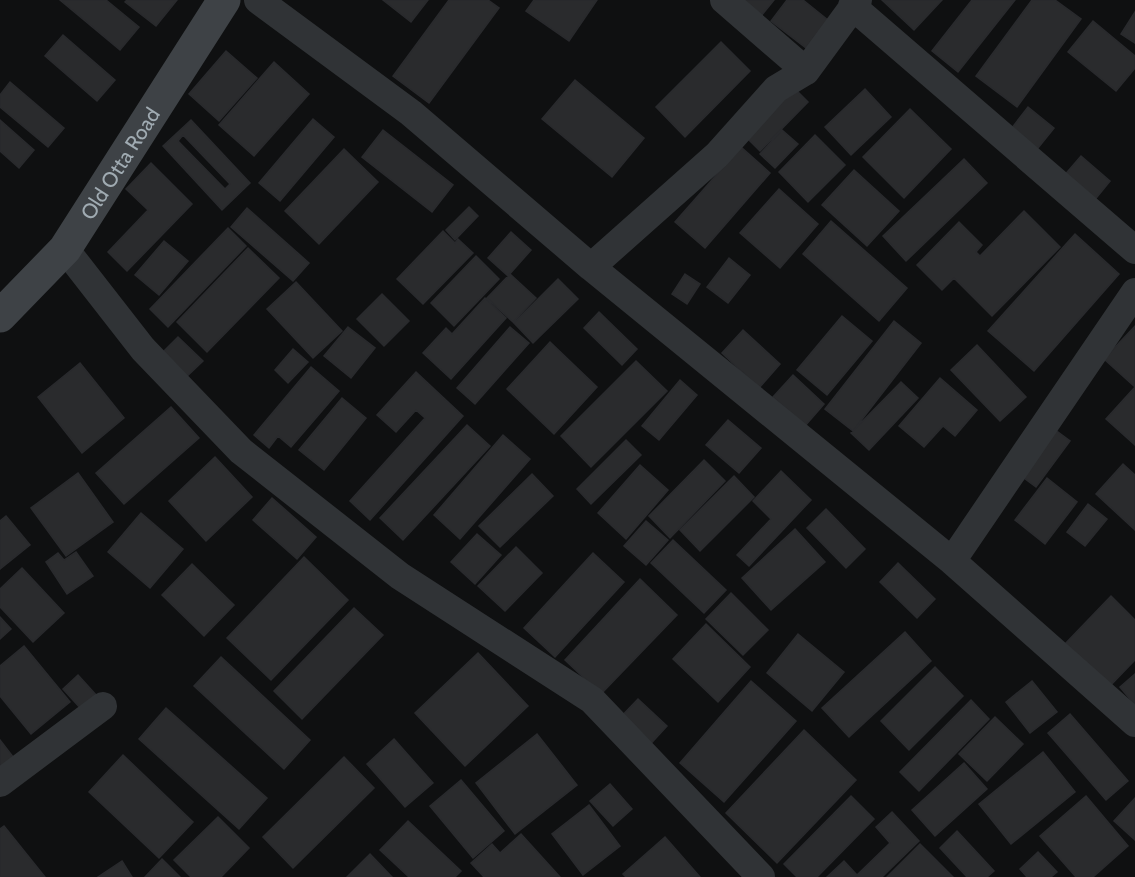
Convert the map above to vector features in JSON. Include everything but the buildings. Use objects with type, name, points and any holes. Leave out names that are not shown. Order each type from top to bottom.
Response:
[{"type":"street","name":"Old Otta Road","points":[[0,316],[65,249],[224,0]]},
{"type":"street","points":[[258,0],[411,113],[591,267],[952,561],[1135,723]]},
{"type":"street","points":[[724,0],[806,71]]},
{"type":"street","points":[[591,267],[717,154],[776,89],[806,71],[855,3],[1135,250]]},
{"type":"street","points":[[65,249],[143,349],[241,451],[400,576],[592,700],[761,877]]},
{"type":"street","points":[[952,561],[1135,292]]},
{"type":"street","points":[[0,783],[103,706]]}]
